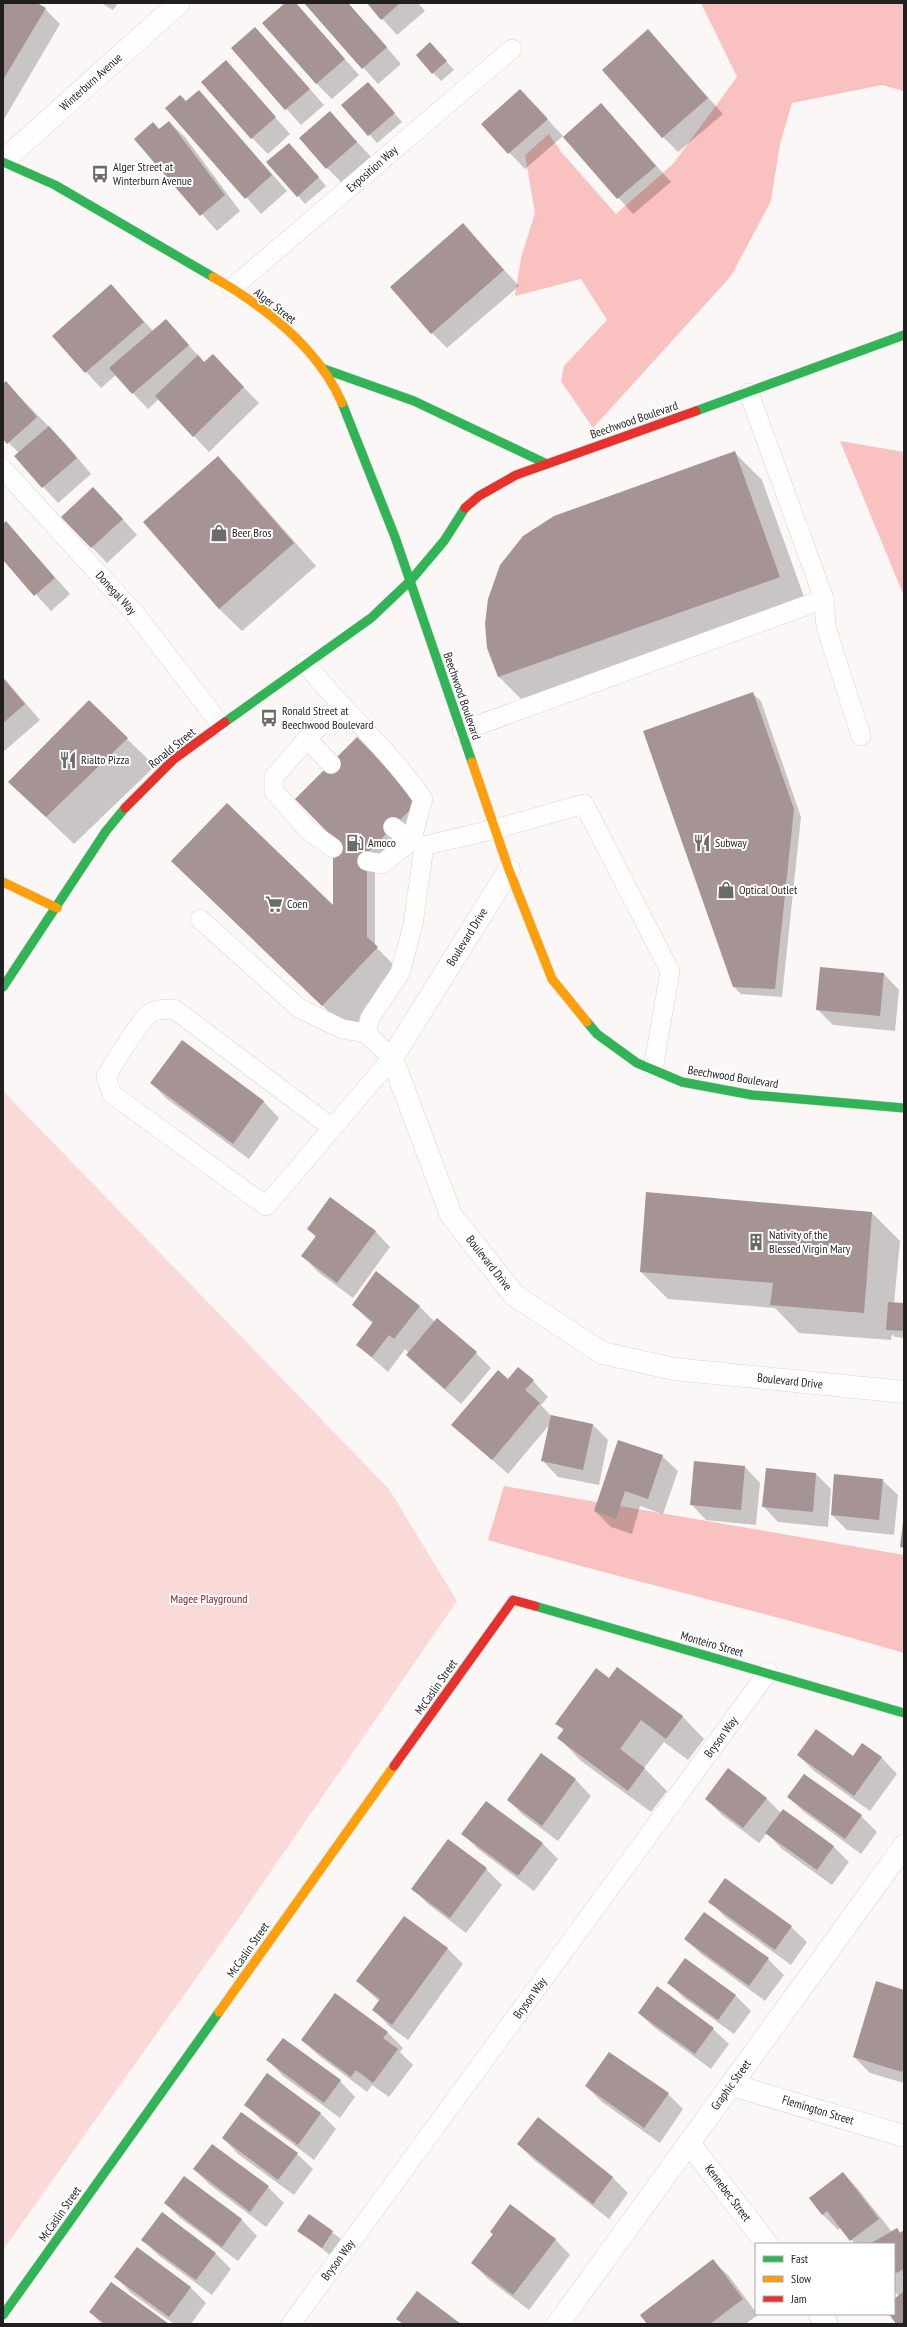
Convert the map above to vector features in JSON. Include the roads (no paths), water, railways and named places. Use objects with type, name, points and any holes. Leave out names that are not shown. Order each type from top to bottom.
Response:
[{"type":"street","name":"Winterburn Avenue","points":[[3,161],[179,3]]},
{"type":"street","name":"Alger Street","points":[[3,161],[55,185],[232,288],[286,329],[324,369],[337,392],[362,451],[411,580]]},
{"type":"street","name":"Beechwood Boulevard","points":[[904,335],[749,393],[516,474],[496,485],[462,510],[444,541],[411,580],[509,870],[552,979],[597,1034],[637,1063],[682,1082],[752,1094],[904,1108]]},
{"type":"street","points":[[324,369],[414,401],[547,464]]},
{"type":"street","name":"Ronald Street","points":[[3,987],[57,908],[106,831],[132,800],[174,759],[371,618],[411,580]]},
{"type":"street","name":"Boulevard Drive","points":[[509,870],[392,1058],[450,1215],[514,1295],[602,1353],[674,1369],[904,1392]]},
{"type":"street","points":[[3,882],[57,908]]},
{"type":"street","name":"Monteiro Street","points":[[513,1600],[768,1672],[904,1713]]},
{"type":"street","name":"McCaslin Street","points":[[3,2315],[513,1600]]},
{"type":"street","name":"Graphic Street","points":[[558,2324],[904,1846]]},
{"type":"street","name":"Flemington Street","points":[[732,2084],[904,2136]]},
{"type":"street","name":"Kennebec Street","points":[[689,2143],[766,2243]]},
{"type":"street","points":[[820,2315],[827,2324]]},
{"type":"lane","name":"Exposition Way","points":[[232,288],[512,49]]},
{"type":"lane","points":[[749,393],[824,599],[826,627],[861,736]]},
{"type":"lane","name":"Donegal Way","points":[[3,469],[137,616],[220,725]]},
{"type":"lane","points":[[462,731],[824,599]]},
{"type":"lane","points":[[306,664],[340,705],[391,756],[423,799],[412,925],[400,974],[370,1018],[366,1033]]},
{"type":"lane","points":[[333,848],[308,830],[274,791],[274,778],[307,738],[340,705]]},
{"type":"lane","points":[[307,738],[331,764]]},
{"type":"lane","points":[[367,861],[382,864],[418,844],[495,830],[584,804],[670,971],[652,1069]]},
{"type":"lane","points":[[393,827],[418,844]]},
{"type":"lane","points":[[200,919],[299,1008],[342,1029],[366,1033],[392,1058],[331,1127],[266,1206],[112,1094],[106,1077],[114,1061],[149,1014],[163,1009],[174,1009],[331,1127]]},
{"type":"lane","name":"Bryson Way","points":[[291,2324],[768,1672]]},
{"type":"place","name":"Alger Street at Winterburn Avenue","points":[[100,174]]},
{"type":"place","name":"Beer Bros","points":[[219,533]]},
{"type":"place","name":"Ronald Street at Beechwood Boulevard","points":[[269,718]]},
{"type":"place","name":"Rialto Pizza","points":[[68,760]]},
{"type":"place","name":"Amoco","points":[[355,843]]},
{"type":"place","name":"Subway","points":[[702,843]]},
{"type":"place","name":"Optical Outlet","points":[[726,890]]},
{"type":"place","name":"Coen","points":[[274,904]]},
{"type":"place","name":"Nativity of the Blessed Virgin Mary","points":[[756,1242]]},
{"type":"park label","name":"Magee Playground","points":[[209,1599]]}]
